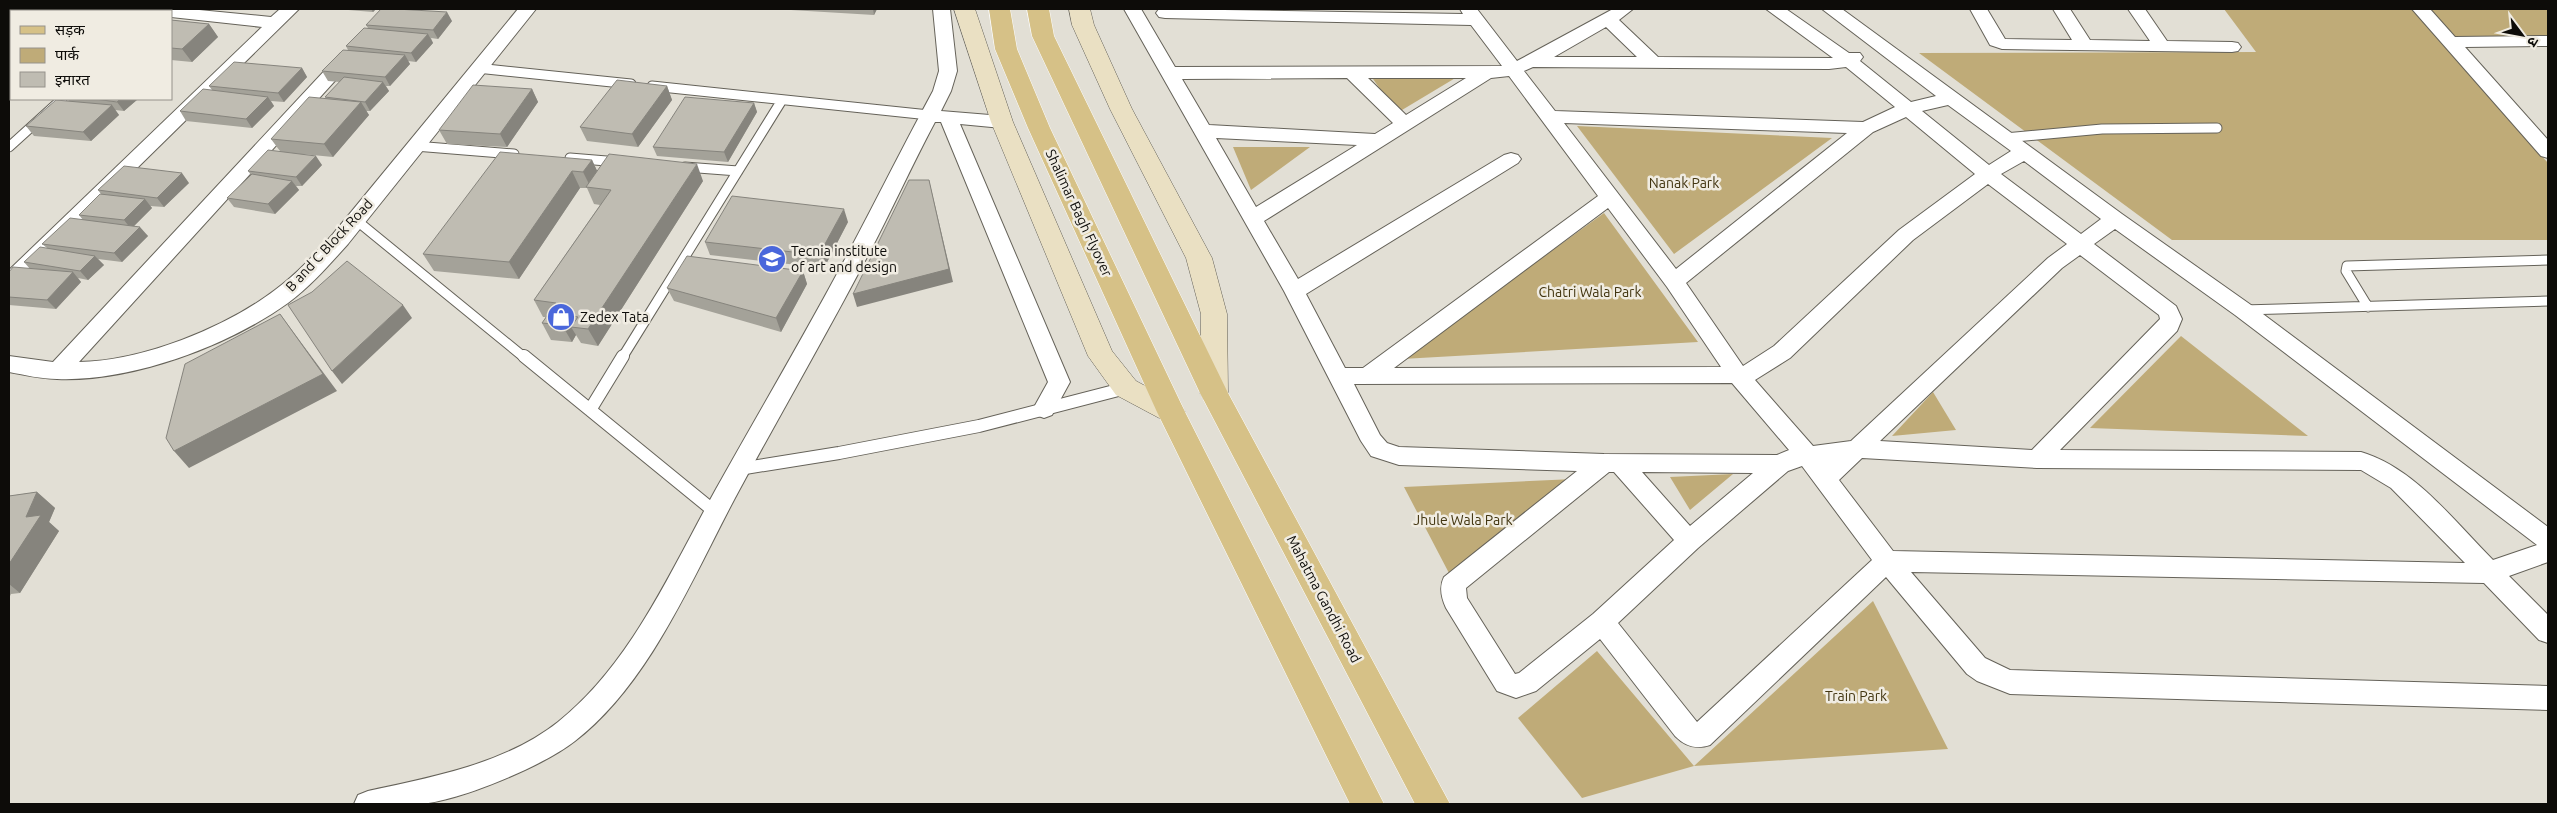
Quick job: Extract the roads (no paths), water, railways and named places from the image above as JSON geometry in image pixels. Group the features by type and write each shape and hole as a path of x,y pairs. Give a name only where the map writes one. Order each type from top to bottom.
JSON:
{"main road":[{"name":"Shalimar Bagh Flyover","path":"1000,9 1010,58 1039,128 1171,412"},
{"path":"1038,9 1043,36 1214,394"},
{"name":"Mahatma Gandhi Road","path":"1214,394 1433,804"},
{"path":"1171,412 1367,804"}],"street":[{"path":"133,9 160,10"},
{"path":"9,282 290,9"},
{"name":"B and C Block Road","path":"9,364 58,371 120,365 164,353 246,318 282,296 310,270 356,220 477,68 527,9"},
{"path":"368,804 424,792 503,766 565,733 591,710 615,682 667,600 856,258 939,116 942,91 948,71 941,9"},
{"path":"964,9 1002,122 1101,356 1121,382 1171,412"},
{"path":"1079,9 1083,25 1121,109 1199,258 1208,285 1214,314 1214,394"},
{"path":"1523,65 1625,9"},
{"path":"1775,9 1848,60 1988,174 2159,302 2168,311 2171,319 2169,325 2037,459"},
{"path":"1830,9 2114,219 2243,310 2548,540"},
{"path":"1978,9 1996,41 2002,44 2232,47"},
{"path":"2062,9 2084,44"},
{"path":"2137,9 2162,46"},
{"path":"2421,9 2548,152"},
{"path":"2548,632 2398,481 2374,465 2361,461 2037,459 1856,448 1807,455 1780,464 1612,463 1388,454 1379,450 1372,441 1340,376 1254,218 1202,131 1138,17 1169,11 1472,12 1523,65 1550,117 1674,282 1738,375 1807,455 1887,561 1976,666 1986,673 2010,682 2548,698"},
{"path":"172,12 275,23"},
{"path":"1607,18 1653,62"},
{"path":"2451,42 2548,41"},
{"path":"58,371 359,45"},
{"path":"1170,74 1487,73 1523,65 1653,62 1830,64 1848,60 1880,45"},
{"path":"1352,72 1405,124"},
{"path":"1254,218 1487,73"},
{"path":"1674,282 1866,128 1907,109 1951,98"},
{"path":"939,116 1002,122"},
{"path":"939,116 1059,382 1044,410"},
{"path":"1550,117 1866,128"},
{"path":"2528,128 2548,128"},
{"path":"1202,131 1380,140"},
{"path":"1340,376 1738,375 1750,373 1782,352 1906,235 1988,174 2024,152"},
{"path":"1294,291 1512,159"},
{"path":"1366,376 1610,197"},
{"path":"1824,480 2054,263 2114,219"},
{"path":"1612,463 1689,540"},
{"path":"1612,463 1453,584 1452,591 1455,600 1506,683 1516,686 1526,684 1602,622 1689,540 1780,464"},
{"path":"1602,622 1684,727 1691,734 1700,736 1887,561 2456,574 2490,572 2548,552"}],"lane":[{"path":"477,68 939,116"},
{"path":"9,147 61,100"},
{"path":"590,410 782,100"},
{"path":"2005,138 2020,135 2102,129 2217,128"},
{"path":"415,146 523,154"},
{"path":"562,157 630,162"},
{"path":"679,166 738,171"},
{"path":"356,220 715,512"},
{"path":"2368,307 2348,277 2346,271 2348,266 2548,260"},
{"path":"2243,310 2548,301"},
{"path":"740,469 907,441 1044,410 1121,382"}],"place":[{"name":"Tecnia institute of art and design","path":"772,259"},
{"name":"Zedex Tata","path":"561,317"}],"park label":[{"name":"Nanak Park","path":"1684,183"},
{"name":"Chatri Wala Park","path":"1590,292"},
{"name":"Jhule Wala Park","path":"1463,520"},
{"name":"Train Park","path":"1856,696"}]}
